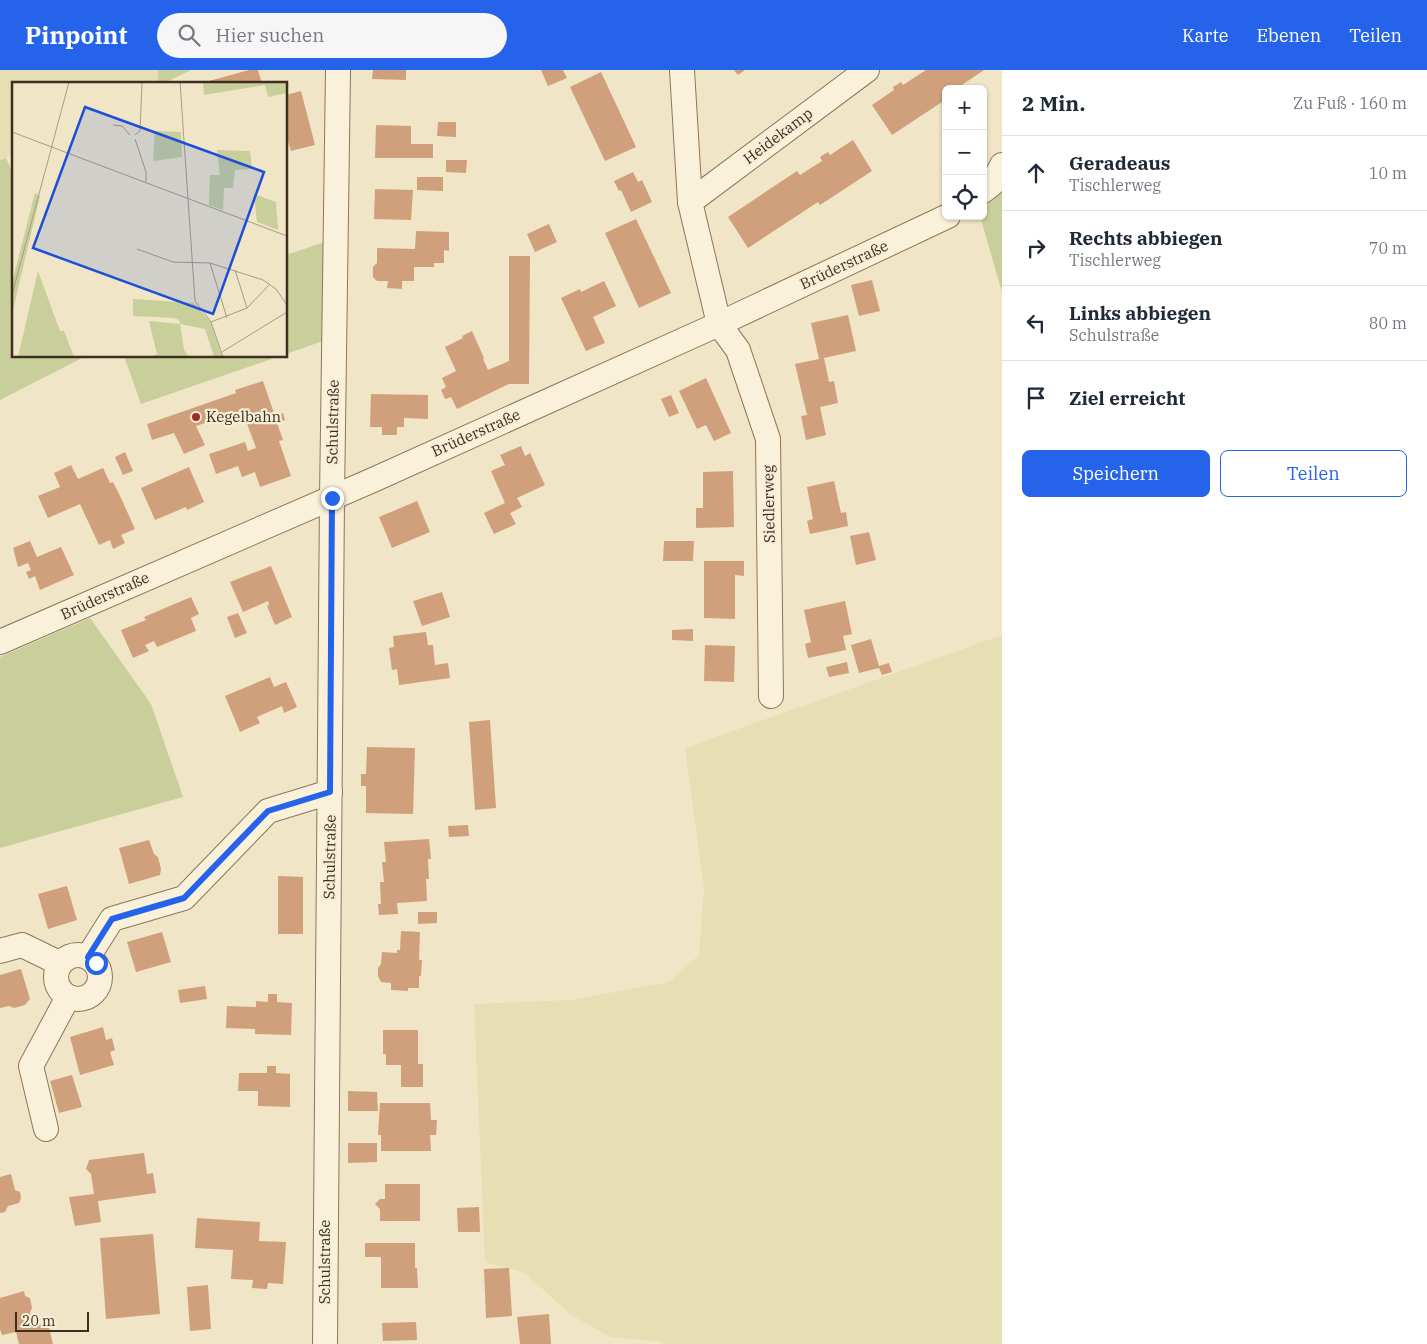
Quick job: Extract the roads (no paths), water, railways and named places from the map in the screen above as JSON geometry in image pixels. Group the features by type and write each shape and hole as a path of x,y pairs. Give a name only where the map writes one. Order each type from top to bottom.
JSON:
{"street":[{"name":"Schulstraße","path":"325,1344 332,498 338,70"},
{"path":"682,70 690,202 719,324"},
{"name":"Heidekamp","path":"690,202 867,70"},
{"path":"987,188 992,184 1002,165"},
{"name":"Brüderstraße","path":"0,642 332,498 719,324 942,219"},
{"name":"Siedlerweg","path":"719,324 738,350 768,438 771,696"},
{"path":"88,957 112,919 184,898 268,811 330,792"},
{"path":"0,951 22,945 59,964"},
{"path":"80,954 88,957 96,963 100,972 100,982 96,991 88,997 78,999 68,997 60,991 56,982 55,973 59,964 65,958 72,955 80,954"},
{"path":"46,1129 31,1066 68,997"}],"place":[{"name":"Kegelbahn","path":"196,417"}]}
